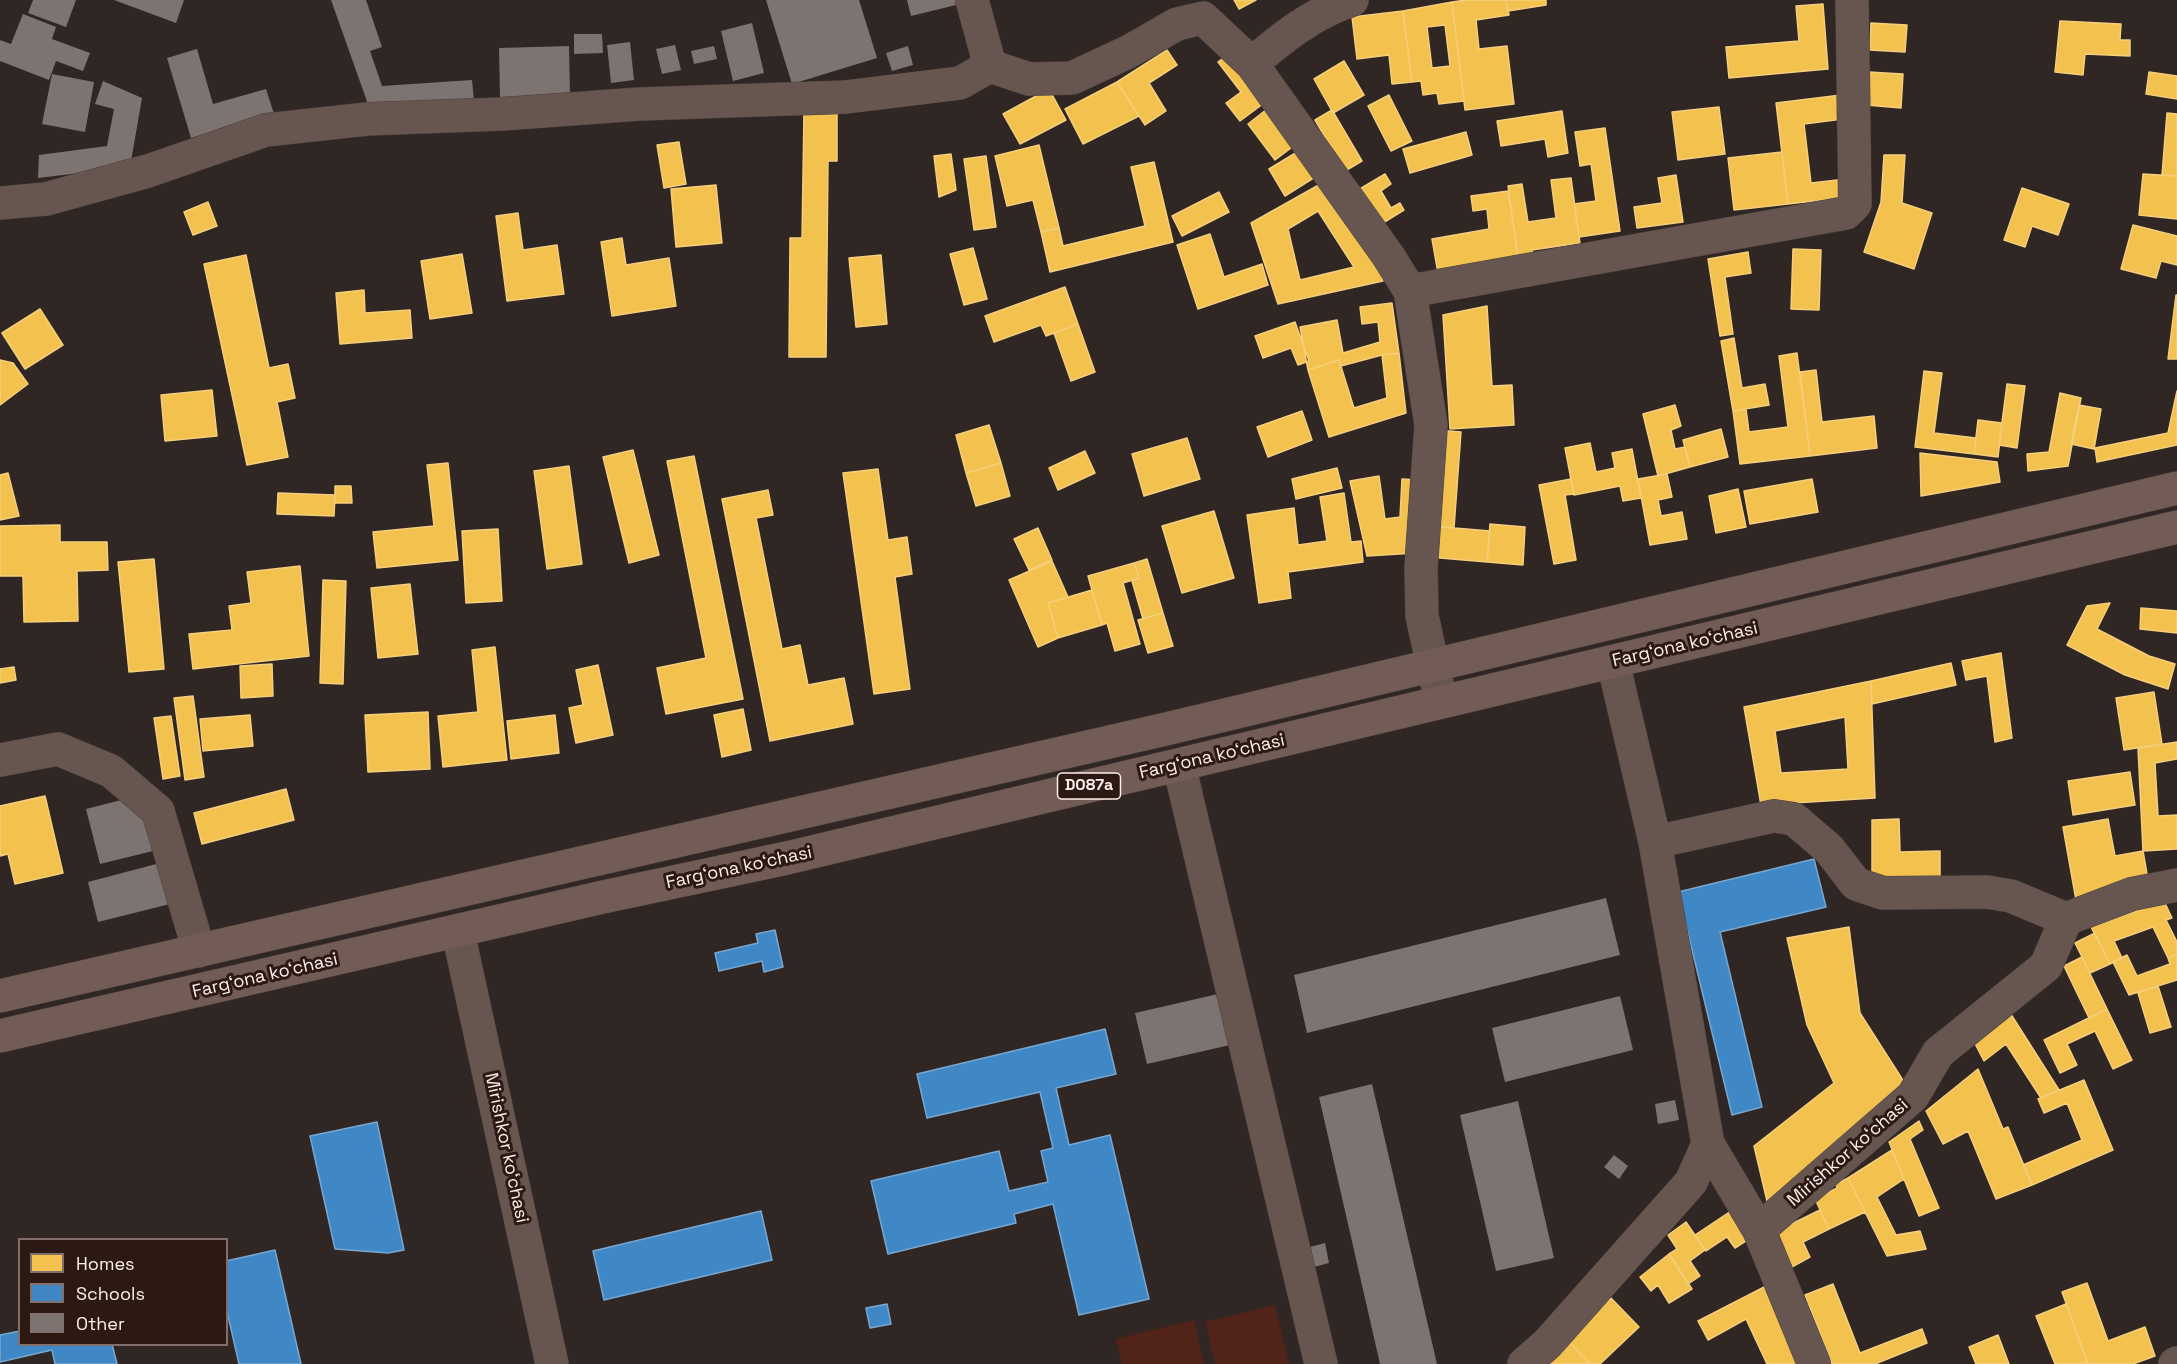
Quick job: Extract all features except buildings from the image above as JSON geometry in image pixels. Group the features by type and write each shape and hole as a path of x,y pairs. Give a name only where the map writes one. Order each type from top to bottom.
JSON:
{"main road":[{"name":"D087a","path":"0,996 1434,666 2177,488"},
{"name":"Fargʻona koʻchasi","path":"0,1036 603,897 788,858 2177,527"},
{"path":"594,860 603,897"}],"street":[{"path":"972,0 990,66"},
{"path":"1252,63 1278,40 1332,7 1352,0"},
{"path":"1410,291 1846,213 1855,204 1852,0"},
{"path":"0,203 46,199 137,174 266,130 367,119 502,114 640,104 846,97 960,83 990,66 1029,79 1072,78 1128,52 1177,24 1203,18 1252,63 1389,257 1410,291 1431,424 1421,568 1422,616 1441,702"},
{"path":"1613,662 1655,842 1708,1144 1759,1230 1814,1364"},
{"path":"0,760 57,749 111,771 158,811 199,951"},
{"path":"1179,765 1321,1364"},
{"path":"1655,842 1774,816 1794,819 1829,849 1856,884 1883,892 1987,892 2011,896 2066,919 2132,894 2177,885"},
{"name":"Mirishkor koʻchasi","path":"1759,1230 1913,1096 1938,1053 2046,966 2066,919"},
{"name":"Mirishkor koʻchasi","path":"458,932 552,1364"},
{"path":"1524,1364 1547,1344 1690,1182 1708,1144"}],"shaded area":[{"path":"1275,1305 1289,1364 1215,1364 1205,1322"},
{"path":"1194,1320 1204,1364 1122,1364 1116,1339"}]}
